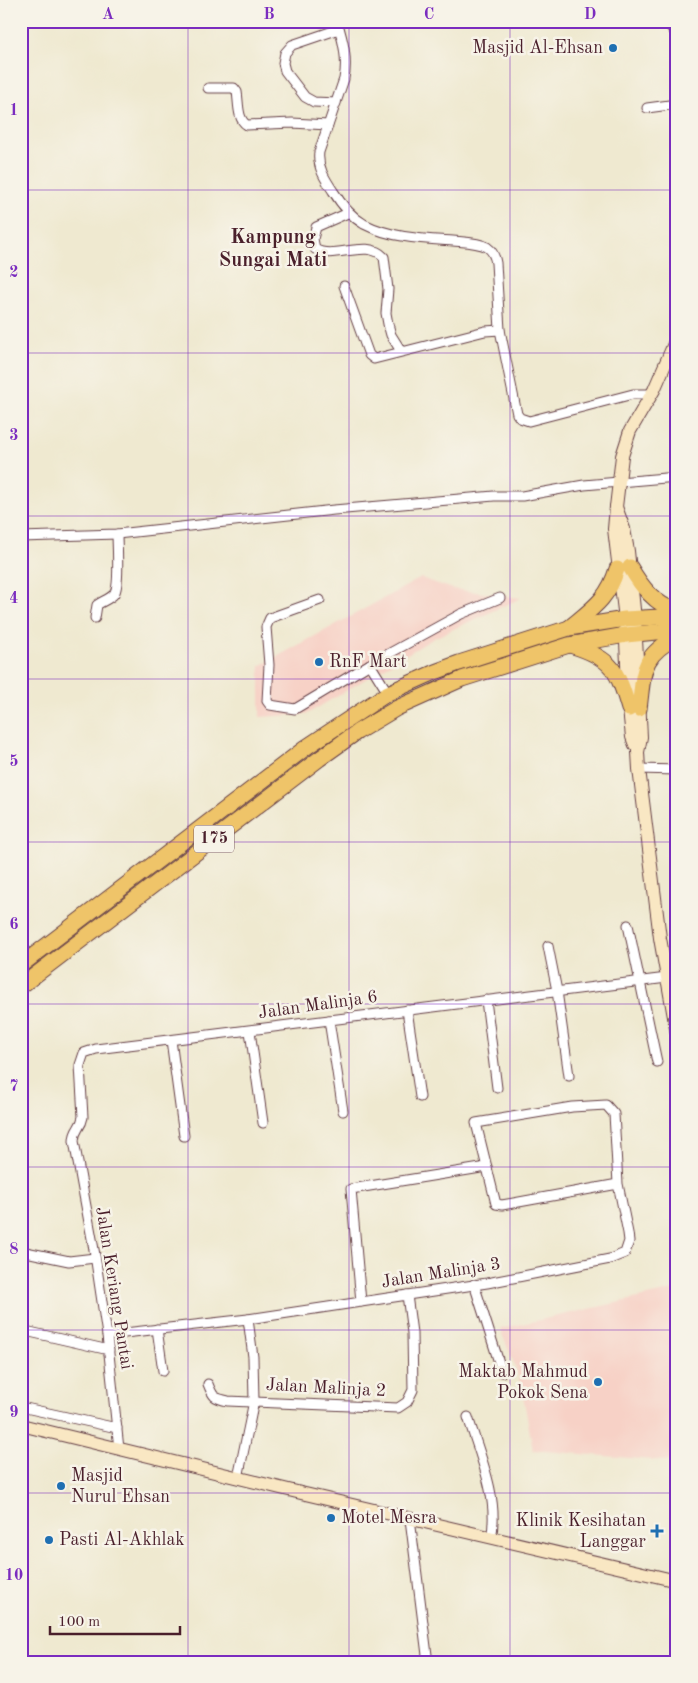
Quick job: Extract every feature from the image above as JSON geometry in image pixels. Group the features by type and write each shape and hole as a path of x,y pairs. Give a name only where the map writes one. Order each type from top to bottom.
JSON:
{"highway":[{"path":"569,628 600,602 624,568 652,596 668,609 677,612"},
{"name":"175","path":"21,986 312,764 357,732 397,708 440,688 515,661 630,627 677,616"},
{"name":"175","path":"21,965 308,746 388,694 459,663 569,628 630,627 677,630"},
{"path":"634,709 646,662 655,651 677,637"},
{"path":"569,645 591,651 612,667 634,709"}],"main road":[{"path":"677,337 652,394 630,431 622,456 614,529 624,568 630,627 634,709 632,738 638,752 649,854 677,1034"},
{"path":"25,1425 238,1478 677,1581"}],"street":[{"path":"336,103 314,102 305,96 285,71 283,63 285,53 292,46 338,25 345,54 346,70 336,103 319,152 319,165 324,178 348,213 364,224 400,235 470,243 488,247 496,263 500,330 517,414 524,420 536,420 633,394 652,394"},
{"path":"208,88 234,88 237,92 240,117 247,125 292,122 328,125"},
{"path":"647,108 677,104"},
{"path":"348,213 316,228 313,239 315,249 322,253 360,250 375,251 384,257 388,289 386,312 388,324 391,335 401,351"},
{"path":"344,286 371,358 378,359 401,351 485,330 500,330"},
{"path":"21,537 117,534 334,510 494,496 522,496 584,485 677,477"},
{"path":"95,618 97,605 113,596 116,592 117,534"},
{"path":"320,600 270,618 266,627 269,665 267,701 270,705 295,708 461,614 500,598"},
{"path":"370,664 388,694"},
{"path":"639,769 677,770"},
{"path":"628,925 657,1062"},
{"path":"548,946 557,991 569,1076"},
{"name":"Jalan Malinja 6","path":"74,1132 82,1123 83,1117 80,1065 84,1053 96,1049 667,978"},
{"path":"486,1000 497,1088"},
{"path":"408,1010 420,1097"},
{"path":"330,1020 343,1111"},
{"path":"250,1031 263,1123"},
{"path":"171,1040 184,1136"},
{"name":"Jalan Malinja 3","path":"107,1335 248,1319 407,1295 610,1259 625,1253 629,1241 618,1184 614,1114 606,1105 572,1107 476,1123 487,1167"},
{"name":"Jalan Keriang Pantai","path":"74,1132 74,1150 95,1258 107,1335 119,1449"},
{"path":"361,1302 351,1189 487,1167 496,1204 502,1205 618,1184"},
{"path":"21,1251 68,1261 95,1258"},
{"path":"474,1284 502,1372"},
{"name":"Jalan Malinja 2","path":"208,1384 216,1399 228,1401 398,1408 407,1402 413,1390 414,1380 412,1333 407,1295"},
{"path":"238,1478 254,1401 253,1357 248,1319"},
{"path":"157,1329 164,1371"},
{"path":"21,1330 109,1350"},
{"path":"21,1407 117,1428"},
{"path":"25,1425 32,1409"},
{"path":"468,1417 489,1484 494,1525 491,1538"},
{"path":"410,1519 427,1655 425,1662"}],"shaded area":[{"path":"421,578 453,589 521,598 434,638 307,714 260,717 260,666"},
{"name":"Maktab Mahmud Pokok Sena","path":"674,1290 677,1312 677,1462 533,1450 516,1368 500,1329"}],"place":[{"name":"Masjid Al-Ehsan","path":"613,48"},
{"name":"RnF Mart","path":"319,662"},
{"name":"Maktab Mahmud Pokok Sena","path":"598,1382"},
{"name":"Masjid Nurul Ehsan","path":"61,1486"},
{"name":"Motel Mesra","path":"331,1518"},
{"name":"Klinik Kesihatan Langgar","path":"657,1531"},
{"name":"Pasti Al-Akhlak","path":"49,1540"}],"district":[{"name":"Kampung Sungai Mati","path":"273,250"}]}
